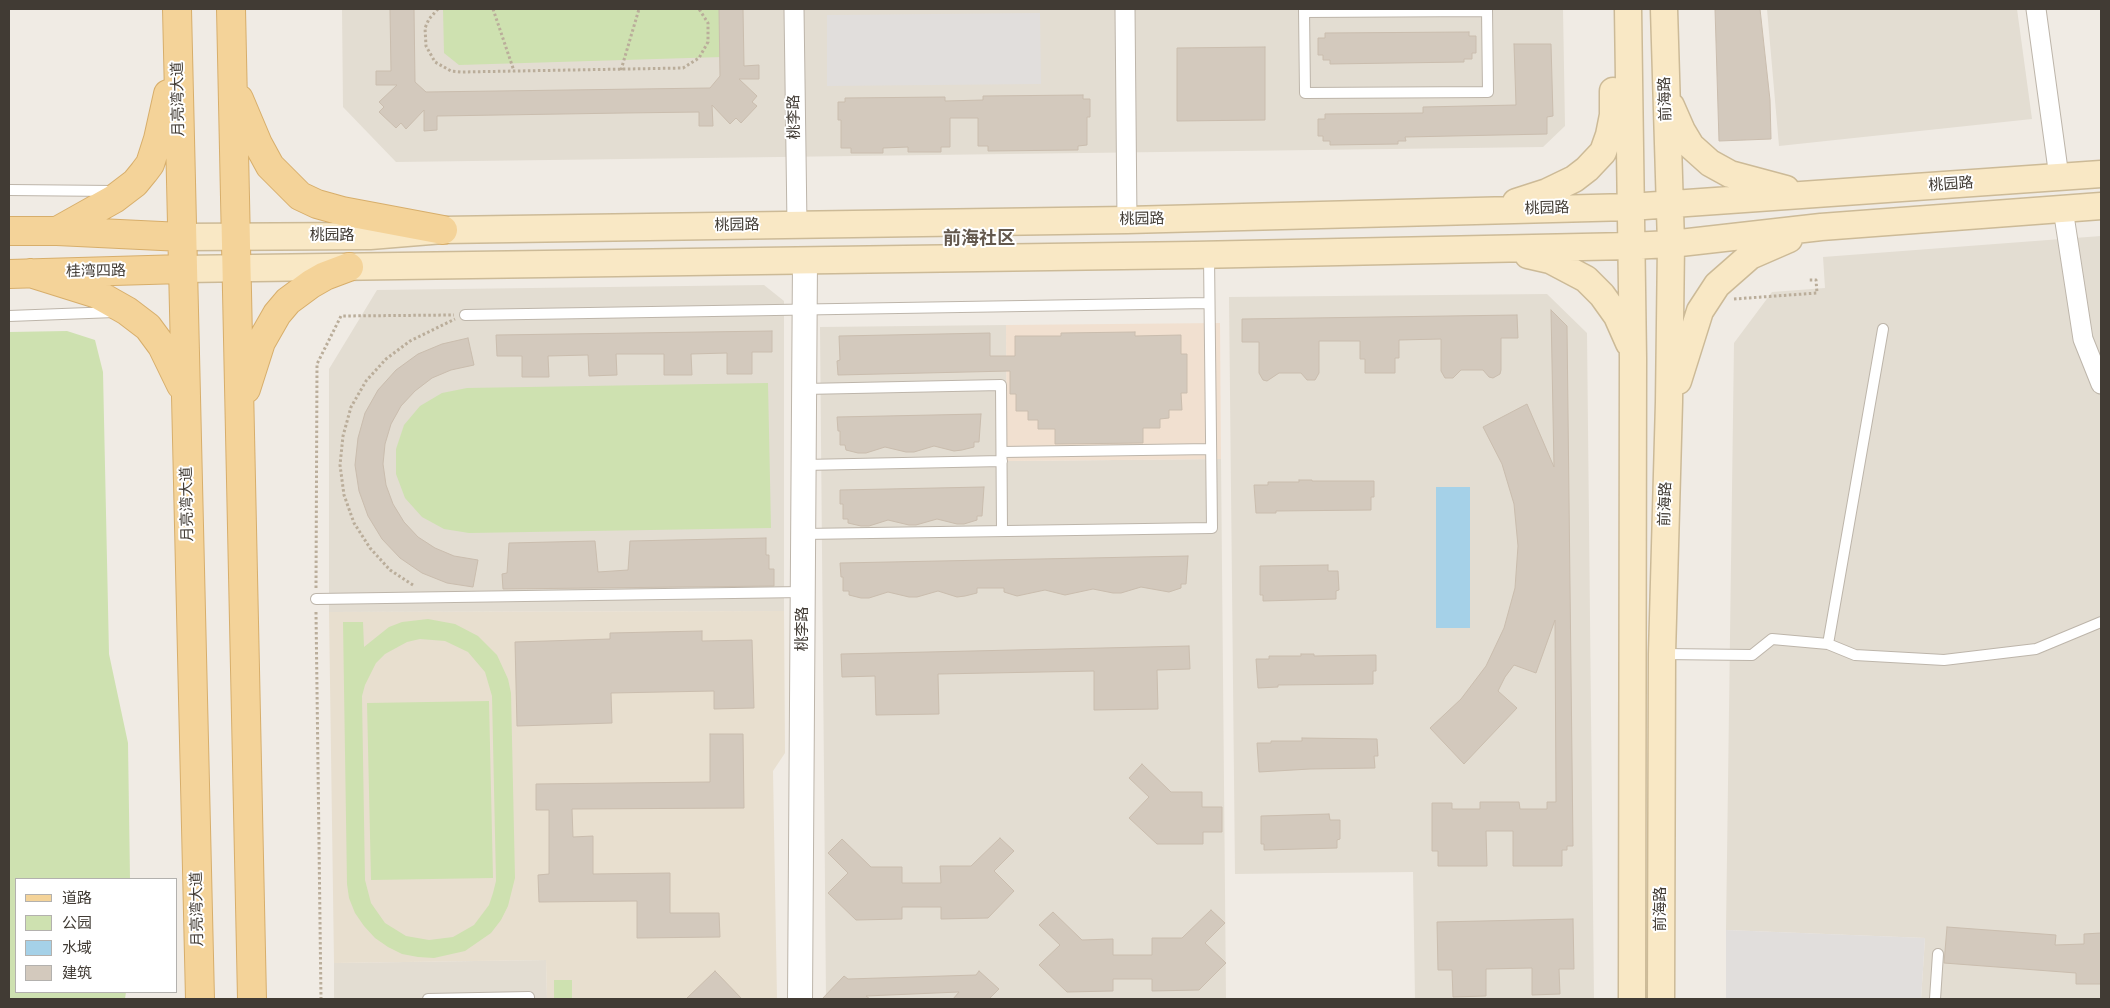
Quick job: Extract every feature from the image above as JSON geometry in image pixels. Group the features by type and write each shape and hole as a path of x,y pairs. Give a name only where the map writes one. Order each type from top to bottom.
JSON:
{"main road":[{"name":"月亮湾大道","path":"177,9 200,999"},
{"path":"231,9 252,999"},
{"path":"1476,211 1515,202 1574,179 1587,169 1603,152 1609,136 1613,115 1614,61 1622,9"},
{"name":"前海路","path":"1628,9 1633,358 1632,999"},
{"name":"前海路","path":"1661,999 1662,654 1671,244 1664,9"},
{"path":"57,231 98,209 125,191 144,172 154,153 178,48"},
{"path":"232,85 258,144 270,166 300,196 317,204 342,211 442,230"},
{"path":"1666,94 1682,131 1691,146 1710,163 1730,174 1810,194"},
{"name":"桃园路","path":"182,237 370,236 442,230 1127,220 1630,207 2101,174"},
{"name":"桃园路","path":"183,269 1209,255 1630,246 1671,244 1820,227 2101,206"},
{"path":"1669,402 1680,375 1686,349 1700,311 1717,285 1750,256 1820,227"},
{"path":"9,231 57,231 182,237"},
{"path":"1480,249 1550,260 1586,279 1602,295 1617,316 1626,335 1633,358"},
{"path":"239,410 261,342 277,314 288,301 311,284 325,276 349,267"},
{"name":"桂湾四路","path":"19,273 183,269"},
{"path":"19,273 98,294 128,311 148,327 162,346 175,370 185,396"}],"street":[{"name":"桃李路","path":"794,9 797,225"},
{"path":"1125,9 1127,220"},
{"path":"2036,9 2059,178"},
{"path":"2063,209 2083,339 2101,384"},
{"name":"桃李路","path":"800,999 805,260"}],"lane":[{"path":"1487,10 1488,92 1305,94 1304,11 1487,10"},
{"path":"9,190 125,191"},
{"path":"803,534 1212,528 1209,255"},
{"path":"465,315 1210,303"},
{"path":"9,316 98,314 128,311"},
{"path":"1828,644 1883,329"},
{"path":"804,389 1001,385 1002,531"},
{"path":"804,465 1211,449"},
{"path":"316,599 803,592"},
{"path":"1662,654 1752,655 1772,639 1828,644 1855,655 1944,660 2036,649 2101,622"},
{"path":"1935,999 1938,954"},
{"path":"428,999 530,999"}],"path":[{"path":"438,9 429,19 424,37 426,46 435,62 451,71 461,72 674,69 692,64 705,51 708,42 708,23 700,9"},
{"path":"493,9 514,72"},
{"path":"621,70 639,9"},
{"path":"1729,299 1817,293 1816,280 1809,280"},
{"path":"415,586 390,570 370,548 354,523 344,495 340,465 342,436 351,407 366,382 386,359 410,341 465,315"}],"shaded area":[{"path":"342,9 1563,9 1565,126 1543,147 396,162 343,107"},
{"path":"1767,9 2017,9 2032,119 1779,146"},
{"path":"1040,13 1041,84 827,86 827,15"},
{"path":"2101,236 2101,999 1921,999 1925,938 1726,930 1734,343 1772,292 1825,288 1823,257"},
{"path":"764,285 784,301 784,611 329,612 329,369 377,290"},
{"path":"1547,294 1587,333 1594,999 1415,999 1413,872 1235,874 1229,297"},
{"path":"1220,323 1221,459 1007,461 1006,325"},
{"path":"1006,325 1007,461 1221,459 1226,999 826,999 820,327"},
{"path":"784,611 785,753 773,771 777,999 547,999 546,960 334,963 329,612"},
{"path":"1726,930 1925,938 1921,999 1726,999"},
{"path":"546,960 547,999 334,999 334,963"}],"green space":[{"path":"443,9 731,9 732,17 722,57 459,65 444,53"},
{"path":"67,331 95,340 103,372 109,654 128,743 130,878 15,878 15,993 126,993 125,999 9,999 9,332"},
{"path":"768,383 771,528 469,533 444,529 422,517 405,498 396,474 396,449 404,425 420,406 442,393 467,388"},
{"path":"428,619 455,624 478,636 497,655 508,679 511,693 515,878 508,906 501,920 491,933 465,951 434,958 402,954 375,938 355,913 349,898 347,884 343,622 363,622 364,647 389,627 402,622","holes":["420,639 445,641 468,652 485,672 492,696 496,881 489,905 474,925 453,937 429,940 406,936 385,923 371,903 365,880 362,696 365,685 376,663 385,654 407,642"]},
{"path":"489,701 493,878 371,880 367,703"},
{"path":"554,980 572,980 572,999 554,999"}],"water":[{"path":"1436,487 1470,487 1470,628 1436,628"}],"building":[{"path":"390,9 414,9 415,82 426,92 710,88 720,76 719,9 743,9 744,66 759,65 759,79 739,79 757,96 752,102 757,106 741,123 736,118 730,124 712,105 713,126 699,126 699,112 437,116 437,130 424,131 424,110 406,129 401,123 396,128 379,112 384,107 379,102 397,85 376,85 376,71 391,71"},
{"path":"1715,9 1760,9 1770,100 1771,139 1719,141"},
{"path":"1469,32 1469,36 1476,36 1476,53 1472,53 1472,59 1464,59 1464,62 1330,64 1330,60 1323,60 1323,55 1318,55 1318,38 1325,38 1325,33"},
{"path":"1514,44 1551,44 1553,116 1547,117 1547,134 1405,137 1406,141 1398,141 1398,144 1330,145 1330,141 1323,141 1323,136 1318,136 1318,119 1325,119 1325,114 1423,113 1423,107 1516,105"},
{"path":"1265,47 1265,120 1177,121 1177,48"},
{"path":"1083,95 1083,99 1090,99 1090,117 1087,117 1087,145 1078,146 1078,150 988,151 988,146 978,146 978,118 950,118 950,147 941,147 941,152 908,152 908,147 883,148 883,153 851,153 851,148 841,148 841,120 838,120 838,102 845,102 845,98 945,97 945,101 983,100 983,96"},
{"path":"1551,310 1567,326 1573,846 1567,846 1567,850 1562,850 1562,866 1513,866 1513,831 1486,831 1487,866 1438,866 1438,851 1432,851 1432,803 1452,803 1452,809 1480,809 1480,802 1519,802 1520,809 1547,809 1547,802 1556,802 1555,620 1536,673 1514,665 1498,691 1517,708 1464,764 1430,728 1461,699 1486,666 1504,628 1515,588 1518,546 1514,504 1502,464 1483,427 1527,404 1554,467"},
{"path":"1517,315 1518,338 1501,338 1501,370 1500,374 1493,378 1489,377 1483,370 1461,370 1453,378 1445,378 1441,371 1441,339 1399,340 1399,358 1395,358 1395,373 1365,373 1365,359 1360,359 1360,341 1319,341 1319,373 1315,380 1307,380 1301,373 1279,373 1267,381 1263,380 1259,373 1259,342 1242,342 1242,319"},
{"path":"772,331 772,352 752,352 752,374 727,374 727,353 691,354 692,375 664,375 664,354 616,354 617,375 589,376 588,355 548,356 549,377 522,377 522,356 497,356 496,335"},
{"path":"1135,332 1135,336 1181,335 1181,354 1187,354 1187,393 1181,393 1182,410 1169,410 1169,418 1160,419 1160,428 1143,428 1143,443 1055,444 1055,429 1038,429 1038,420 1028,420 1028,411 1016,411 1016,394 1010,394 1010,371 838,375 837,361 840,360 839,336 990,333 990,356 1015,356 1015,336 1061,336 1061,333"},
{"path":"468,338 474,365 451,370 432,378 415,391 401,406 391,424 385,444 383,464 386,485 393,504 404,522 418,537 435,548 454,556 478,560 473,587 447,583 422,573 400,558 382,539 368,516 359,491 355,465 358,438 365,413 378,390 396,370 418,354 442,344"},
{"path":"981,414 979,442 974,442 974,447 962,450 954,451 934,446 914,452 906,452 885,447 866,453 858,453 846,450 845,445 840,445 837,417"},
{"path":"1299,480 1374,481 1374,497 1371,497 1371,510 1256,513 1254,485 1268,485 1268,482 1299,482"},
{"path":"984,487 982,516 977,516 977,520 964,524 937,519 916,525 888,520 869,526 861,526 848,523 848,519 843,519 843,504 840,504 840,490"},
{"path":"766,538 766,555 769,555 769,569 774,569 774,586 503,589 502,574 507,573 509,543 595,541 598,572 628,570 630,541"},
{"path":"1188,556 1186,584 1181,584 1181,588 1169,592 1141,587 1121,593 1093,589 1065,595 1045,590 1017,596 1004,592 1004,588 977,588 977,593 957,597 938,591 917,597 888,592 869,598 861,598 849,595 849,591 843,591 840,563"},
{"path":"1328,565 1328,571 1338,571 1339,590 1336,591 1336,599 1263,601 1263,595 1260,595 1260,566"},
{"path":"702,631 702,641 752,640 754,708 714,709 714,691 611,693 612,723 517,726 515,642 610,639 610,633"},
{"path":"1189,646 1190,669 1157,670 1158,709 1094,710 1094,671 938,674 939,714 876,715 875,676 842,677 841,654"},
{"path":"1301,654 1314,654 1314,656 1376,655 1376,671 1373,671 1373,684 1278,685 1278,687 1258,688 1256,659 1269,659 1269,656 1301,656"},
{"path":"710,734 743,734 744,808 572,809 573,837 593,836 593,874 670,873 670,913 719,913 720,937 637,938 637,901 539,902 538,875 549,874 549,810 536,810 536,784 710,782"},
{"path":"1302,738 1377,739 1378,756 1374,756 1375,768 1259,772 1257,743 1302,741"},
{"path":"1142,764 1171,792 1202,792 1202,807 1222,807 1222,832 1203,832 1203,844 1157,844 1129,818 1149,797 1129,778"},
{"path":"1329,814 1330,820 1340,820 1340,839 1337,840 1337,848 1264,850 1264,844 1261,844 1261,816"},
{"path":"1000,838 1014,851 994,871 1014,891 988,918 941,919 941,907 902,907 902,919 856,920 828,893 848,873 828,853 842,839 871,867 902,867 902,883 941,883 940,866 971,866"},
{"path":"1211,910 1225,923 1205,943 1226,963 1199,990 1152,991 1152,979 1113,979 1113,991 1067,992 1039,965 1060,945 1039,925 1053,912 1082,940 1113,939 1113,955 1152,955 1152,938 1182,938"},
{"path":"1573,919 1574,969 1559,969 1560,994 1532,995 1532,968 1486,969 1486,996 1453,997 1452,970 1438,970 1437,922"},
{"path":"1947,927 2056,935 2055,945 2084,944 2084,934 2101,933 2101,984 2076,984 2076,973 1944,963"},
{"path":"715,971 742,999 686,999"},
{"path":"979,971 999,989 989,999 953,999 959,992 866,996 870,999 822,999 844,976 848,979 976,975"}],"district":[{"name":"前海社区","path":"979,240"}]}
